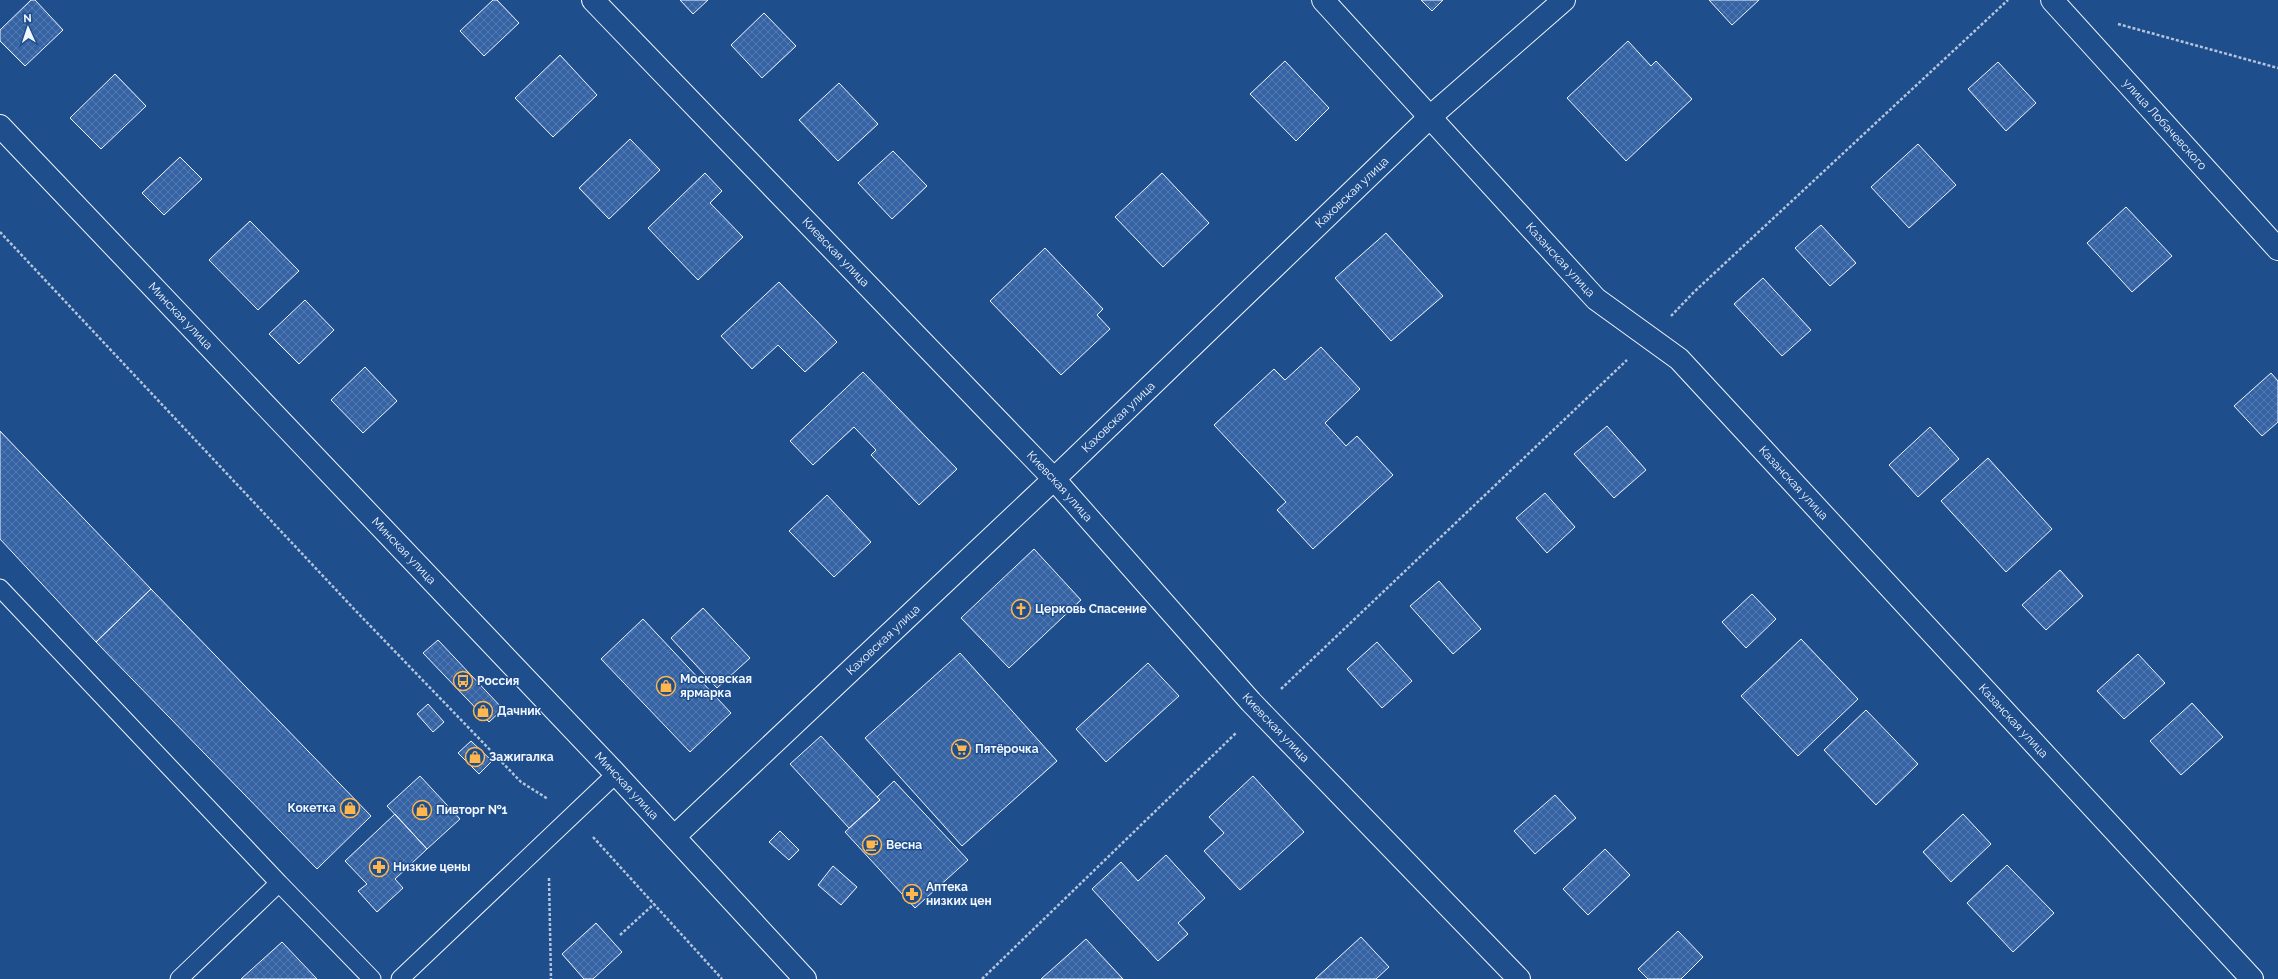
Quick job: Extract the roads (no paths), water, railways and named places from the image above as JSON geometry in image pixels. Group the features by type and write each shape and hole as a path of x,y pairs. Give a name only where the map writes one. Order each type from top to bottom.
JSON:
{"street":[{"name":"Киевская улица","path":"593,0 1054,479 1259,710 1519,979"},
{"name":"Казанская улица","path":"1323,0 1431,116 1596,299 1649,339 1679,359 2252,979"},
{"name":"Каховская улица","path":"675,836 1054,479 1431,116 1564,0"},
{"name":"улица Лобачевского","path":"2052,0 2278,249"},
{"name":"Минская улица","path":"0,126 675,836 805,979"}],"lane":[{"path":"0,588 279,883 372,979"},
{"path":"400,979 616,774"},
{"path":"179,979 279,883"}],"place":[{"name":"Церковь Спасение","path":"1021,609"},
{"name":"Россия","path":"463,681"},
{"name":"Московская ярмарка","path":"666,686"},
{"name":"Дачник","path":"483,711"},
{"name":"Пятёрочка","path":"961,749"},
{"name":"Зажигалка","path":"475,757"},
{"name":"Кокетка","path":"350,808"},
{"name":"Пивторг №1","path":"422,810"},
{"name":"Весна","path":"872,845"},
{"name":"Низкие цены","path":"379,867"},
{"name":"Аптека низких цен","path":"912,894"}]}
